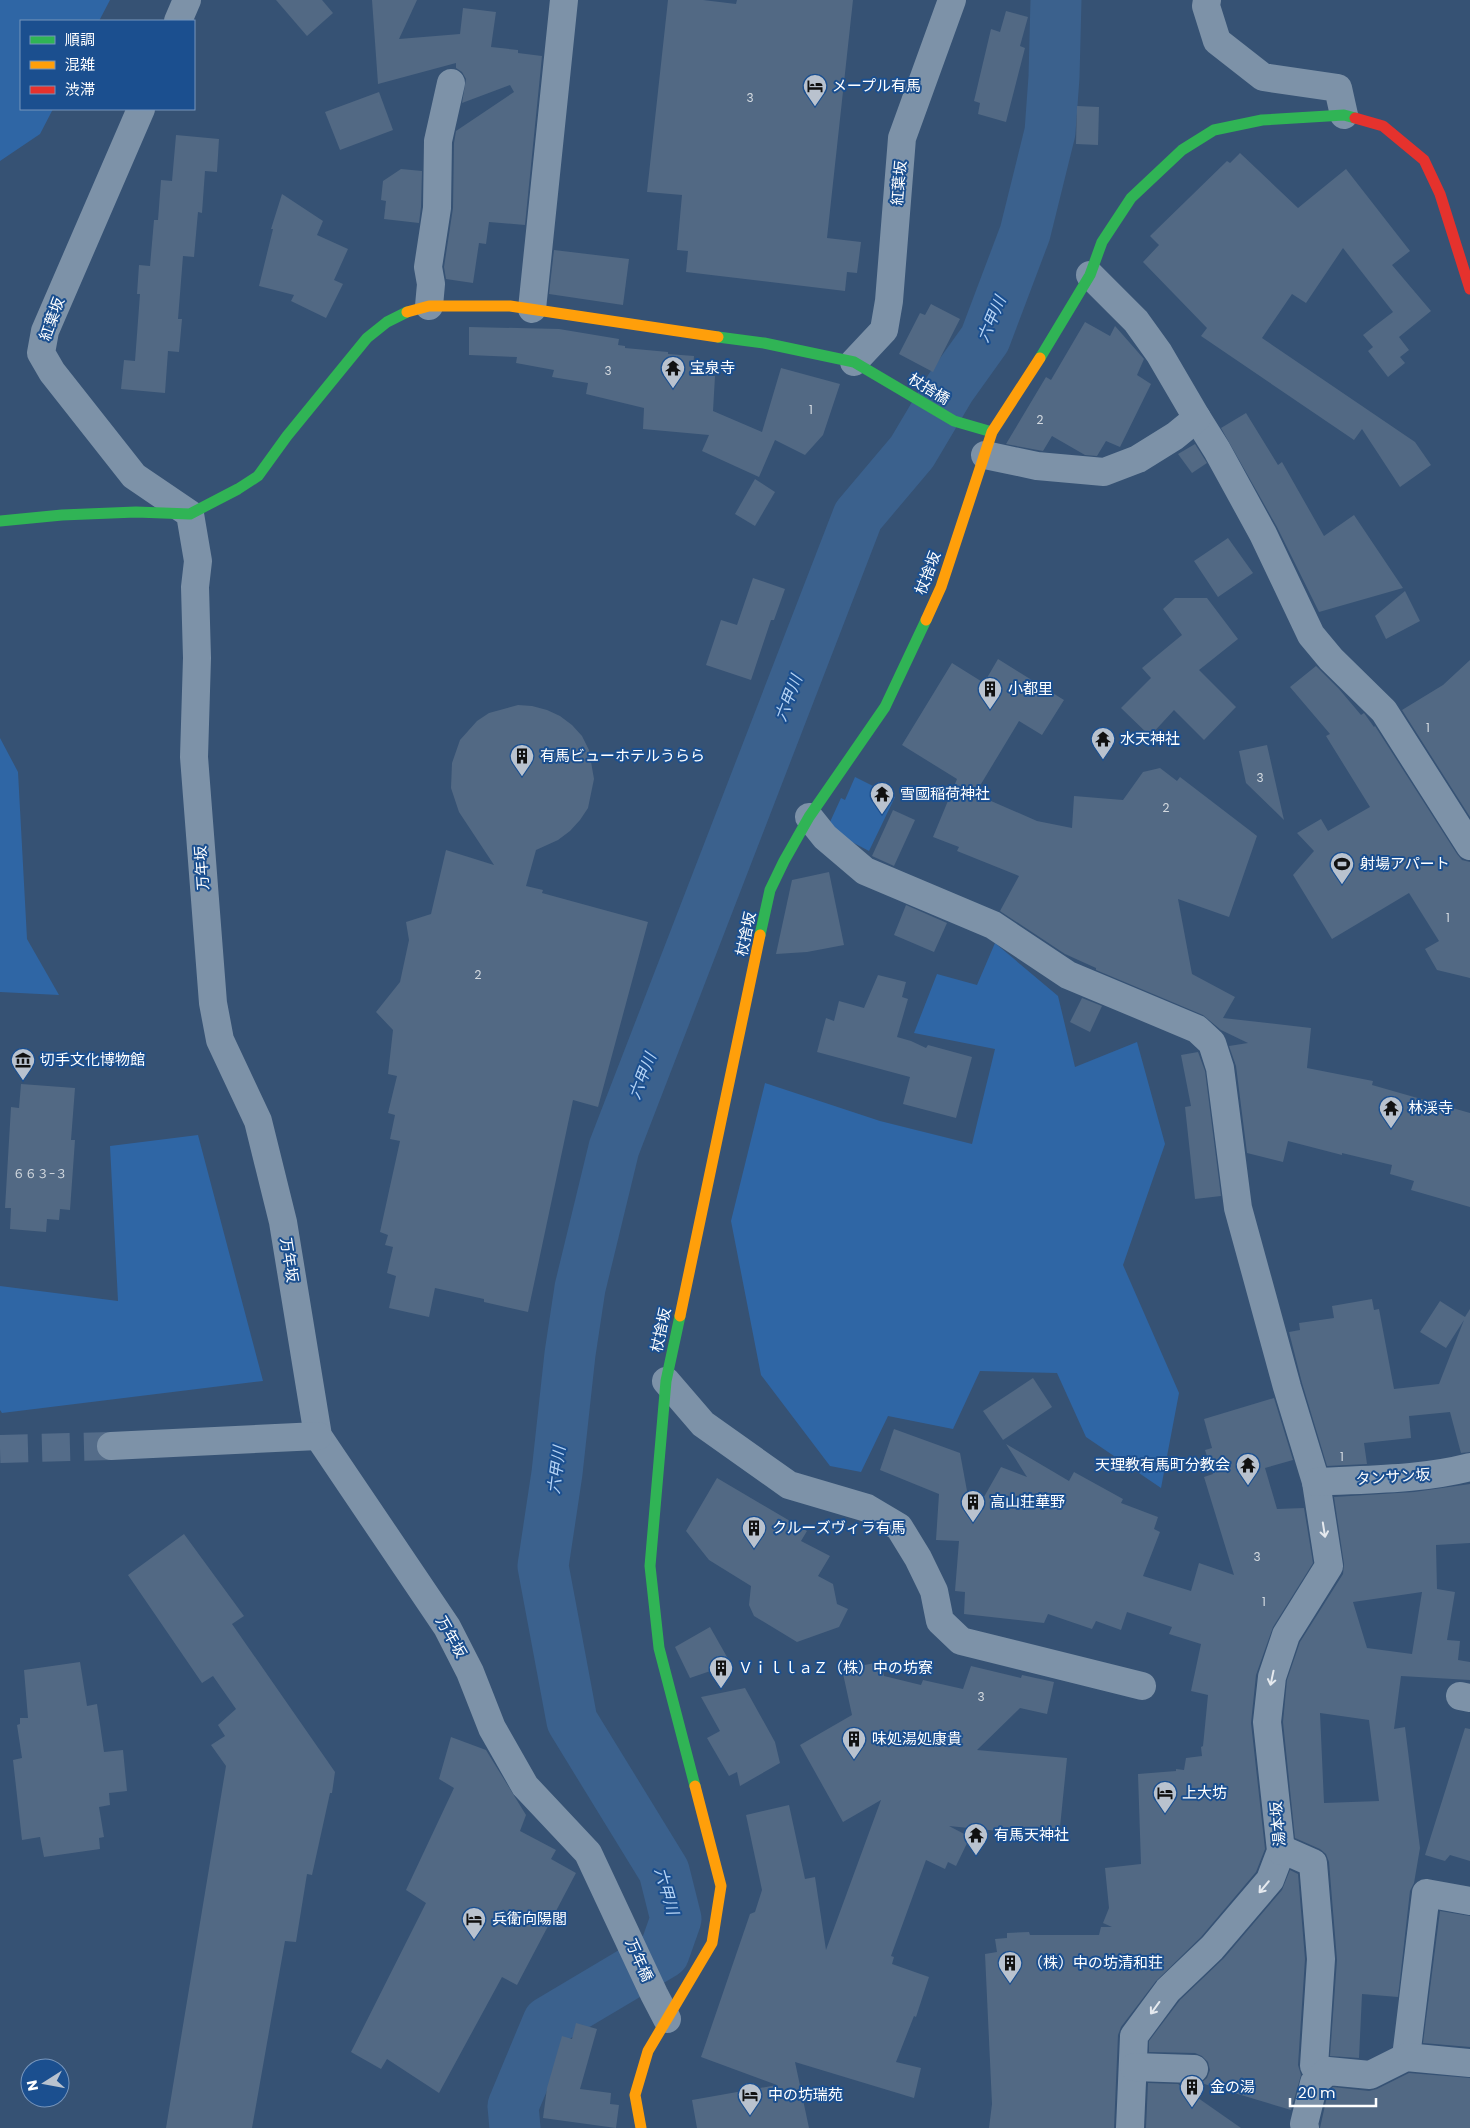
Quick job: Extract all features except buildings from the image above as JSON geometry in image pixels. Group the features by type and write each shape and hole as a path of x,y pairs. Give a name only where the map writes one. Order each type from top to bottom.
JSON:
{"street":[{"path":"178,20 187,0"},
{"path":"532,309 564,0"},
{"name":"紅葉坂","path":"854,362 884,330 889,301 902,138 952,0"},
{"path":"1207,0 1206,6 1217,41 1263,77 1338,88 1344,115"},
{"path":"429,306 431,284 428,267 437,208 438,141 451,83"},
{"name":"紅葉坂","path":"140,110 45,331 41,353 52,372 134,476 190,514"},
{"name":"杖捨坂","path":"641,2128 635,2095 648,2051 712,1943 721,1886 659,1648 650,1566 666,1381 770,890 809,817 885,707 941,587 988,444 1090,275 1102,242 1131,198 1182,150 1214,130 1262,120 1344,115 1383,126 1424,160 1440,194 1470,289"},
{"path":"1090,275 1136,321 1159,353 1217,450 1255,519 1311,634 1331,659 1384,711 1470,846"},
{"name":"杖捨橋","path":"190,514 238,489 258,476 287,436 367,338 387,322 407,312 429,306 510,306 764,343 854,362 954,421 988,444"},
{"path":"988,444 1037,466 1104,472 1138,460 1197,418"},
{"path":"0,521 62,514 136,512 190,514"},
{"name":"万年坂","path":"190,514 198,561 194,587 197,658 194,757 213,1003 220,1040 258,1121 283,1222 318,1436 448,1627 470,1672 492,1728 525,1786 588,1853 623,1926"},
{"name":"湯本坂","path":"809,817 825,836 865,871 992,925 1068,975 1197,1028 1212,1043 1220,1068 1238,1208 1287,1387 1316,1482 1329,1566 1286,1635 1272,1677 1267,1722 1281,1851 1270,1880 1212,1948 1168,1990 1134,2036 1130,2128"},
{"path":"666,1381 703,1424 789,1485 867,1508 898,1527 918,1558 934,1592 940,1621 961,1641 1142,1686"},
{"path":"111,1446 318,1436"},
{"name":"タンサン坂","path":"1316,1482 1424,1476 1470,1467"},
{"path":"1281,1851 1288,1852 1313,1863 1321,1959 1314,2066 1321,2076"},
{"path":"1406,2057 1426,1893 1470,1901"},
{"name":"万年橋","path":"623,1926 667,2019"},
{"path":"1305,2128 1304,2124 1314,2083 1328,2071 1370,2075 1406,2057 1470,2063"},
{"path":"1134,2067 1194,2069"}],"shaded area":[{"path":"0,0 110,0 100,20 20,20 20,110 52,110 40,134 0,161"},
{"path":"0,738 18,772 27,939 59,995 0,992"},
{"path":"855,777 895,797 869,851 833,832 830,822 841,798 845,800"},
{"path":"995,943 1058,996 1075,1067 1137,1042 1165,1144 1123,1265 1179,1393 1161,1488 1086,1437 1057,1373 980,1371 953,1429 888,1416 861,1472 830,1466 761,1375 731,1221 765,1083 880,1121 972,1144 995,1049 914,1033 937,974 977,985"},
{"path":"198,1135 263,1381 2,1413 0,1410 0,1286 118,1301 110,1146"}],"waterway":[{"name":"六甲川","path":"515,2128 513,2106 548,2022 664,1953 676,1919 664,1871 572,1721 543,1566 557,1473 570,1354 580,1288 614,1148 858,516 912,452 950,388 985,339 1025,233 1050,132 1056,0"}],"tunnel":[{"path":"0,1449 111,1446"}],"traffic: fast":[{"path":"1040,358 1090,275 1102,242 1131,198 1182,150 1214,130 1262,120 1344,115 1355,118"},
{"path":"0,521 62,515 136,512 190,514 238,489 258,476 287,436 367,338 387,322 407,312"},
{"path":"718,337 764,343 854,362 954,421 992,432"},
{"path":"760,935 770,890 784,861 809,817 885,707 926,620"},
{"path":"680,1316 666,1381 650,1566 659,1648 695,1786"}],"traffic: slow":[{"path":"407,312 429,306 510,306 718,337"},
{"path":"926,620 941,587 992,432 1040,358"},
{"path":"680,1316 760,935"},
{"path":"641,2128 635,2095 648,2051 712,1943 721,1886 695,1786"}],"traffic: jam":[{"path":"1355,118 1383,126 1424,160 1440,194 1470,289"}],"place":[{"name":"メープル有馬","path":"815,107"},
{"name":"宝泉寺","path":"673,389"},
{"name":"小都里","path":"990,710"},
{"name":"水天神社","path":"1103,760"},
{"name":"有馬ビューホテルうらら","path":"522,777"},
{"name":"雪國稲荷神社","path":"882,815"},
{"name":"射場アパート","path":"1342,885"},
{"name":"切手文化博物館","path":"23,1081"},
{"name":"林渓寺","path":"1391,1129"},
{"name":"天理教有馬町分教会","path":"1248,1486"},
{"name":"高山荘華野","path":"973,1523"},
{"name":"クルーズヴィラ有馬","path":"754,1549"},
{"name":"ＶｉｌｌａＺ（株）中の坊寮","path":"721,1689"},
{"name":"味処湯処康貴","path":"854,1760"},
{"name":"上大坊","path":"1165,1814"},
{"name":"有馬天神社","path":"976,1856"},
{"name":"兵衛向陽閣","path":"474,1940"},
{"name":"（株）中の坊清和荘","path":"1010,1984"},
{"name":"金の湯","path":"1192,2108"},
{"name":"中の坊瑞苑","path":"750,2116"}]}
